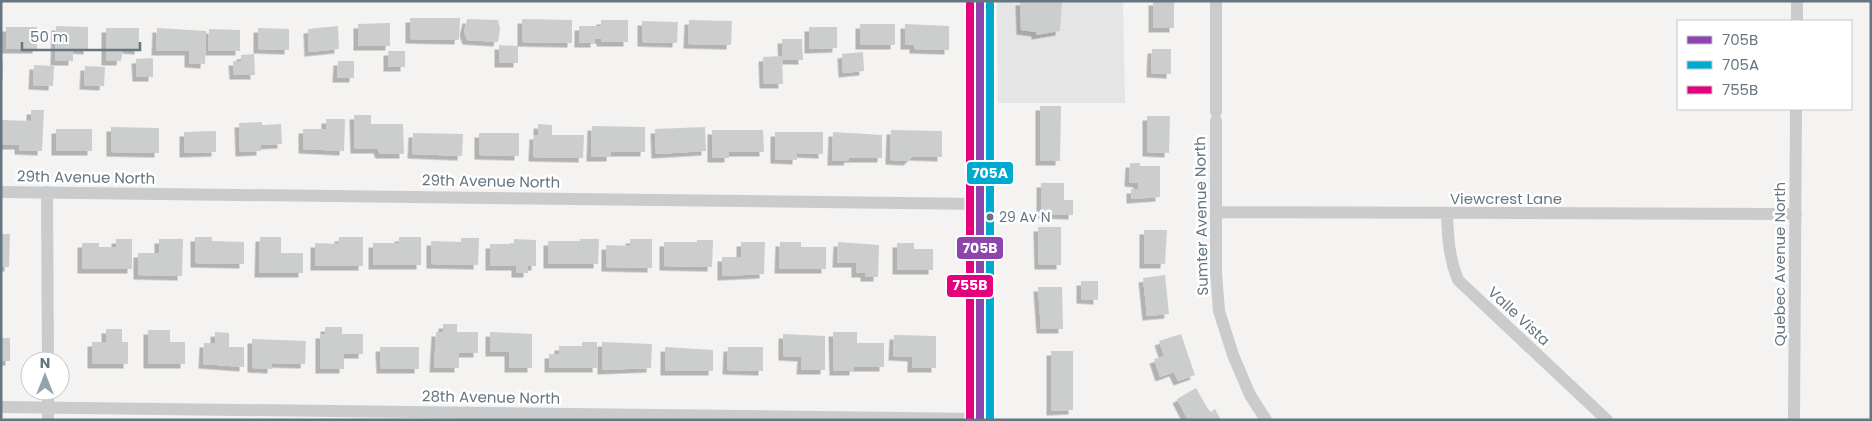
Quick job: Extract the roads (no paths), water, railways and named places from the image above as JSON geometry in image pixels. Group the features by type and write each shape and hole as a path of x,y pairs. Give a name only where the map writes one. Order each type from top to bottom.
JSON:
{"main road":[{"path":"980,1 980,419"}],"street":[{"name":"Sumter Avenue North","path":"1216,1 1216,273 1219,311 1233,355 1250,395 1266,420"},
{"path":"1797,1 1797,20"},
{"name":"Quebec Avenue North","path":"1794,420 1796,110"},
{"name":"29th Avenue North","path":"1,192 980,204"},
{"path":"47,192 48,351"},
{"name":"Viewcrest Lane","path":"1216,212 1447,215 1796,214"},
{"name":"Valle Vista","path":"1447,215 1451,263 1458,280 1608,420"},
{"path":"48,401 48,414"},
{"name":"28th Avenue North","path":"1,407 48,414 980,419"}],"place":[{"name":"29 Av N","path":"990,217"}]}
